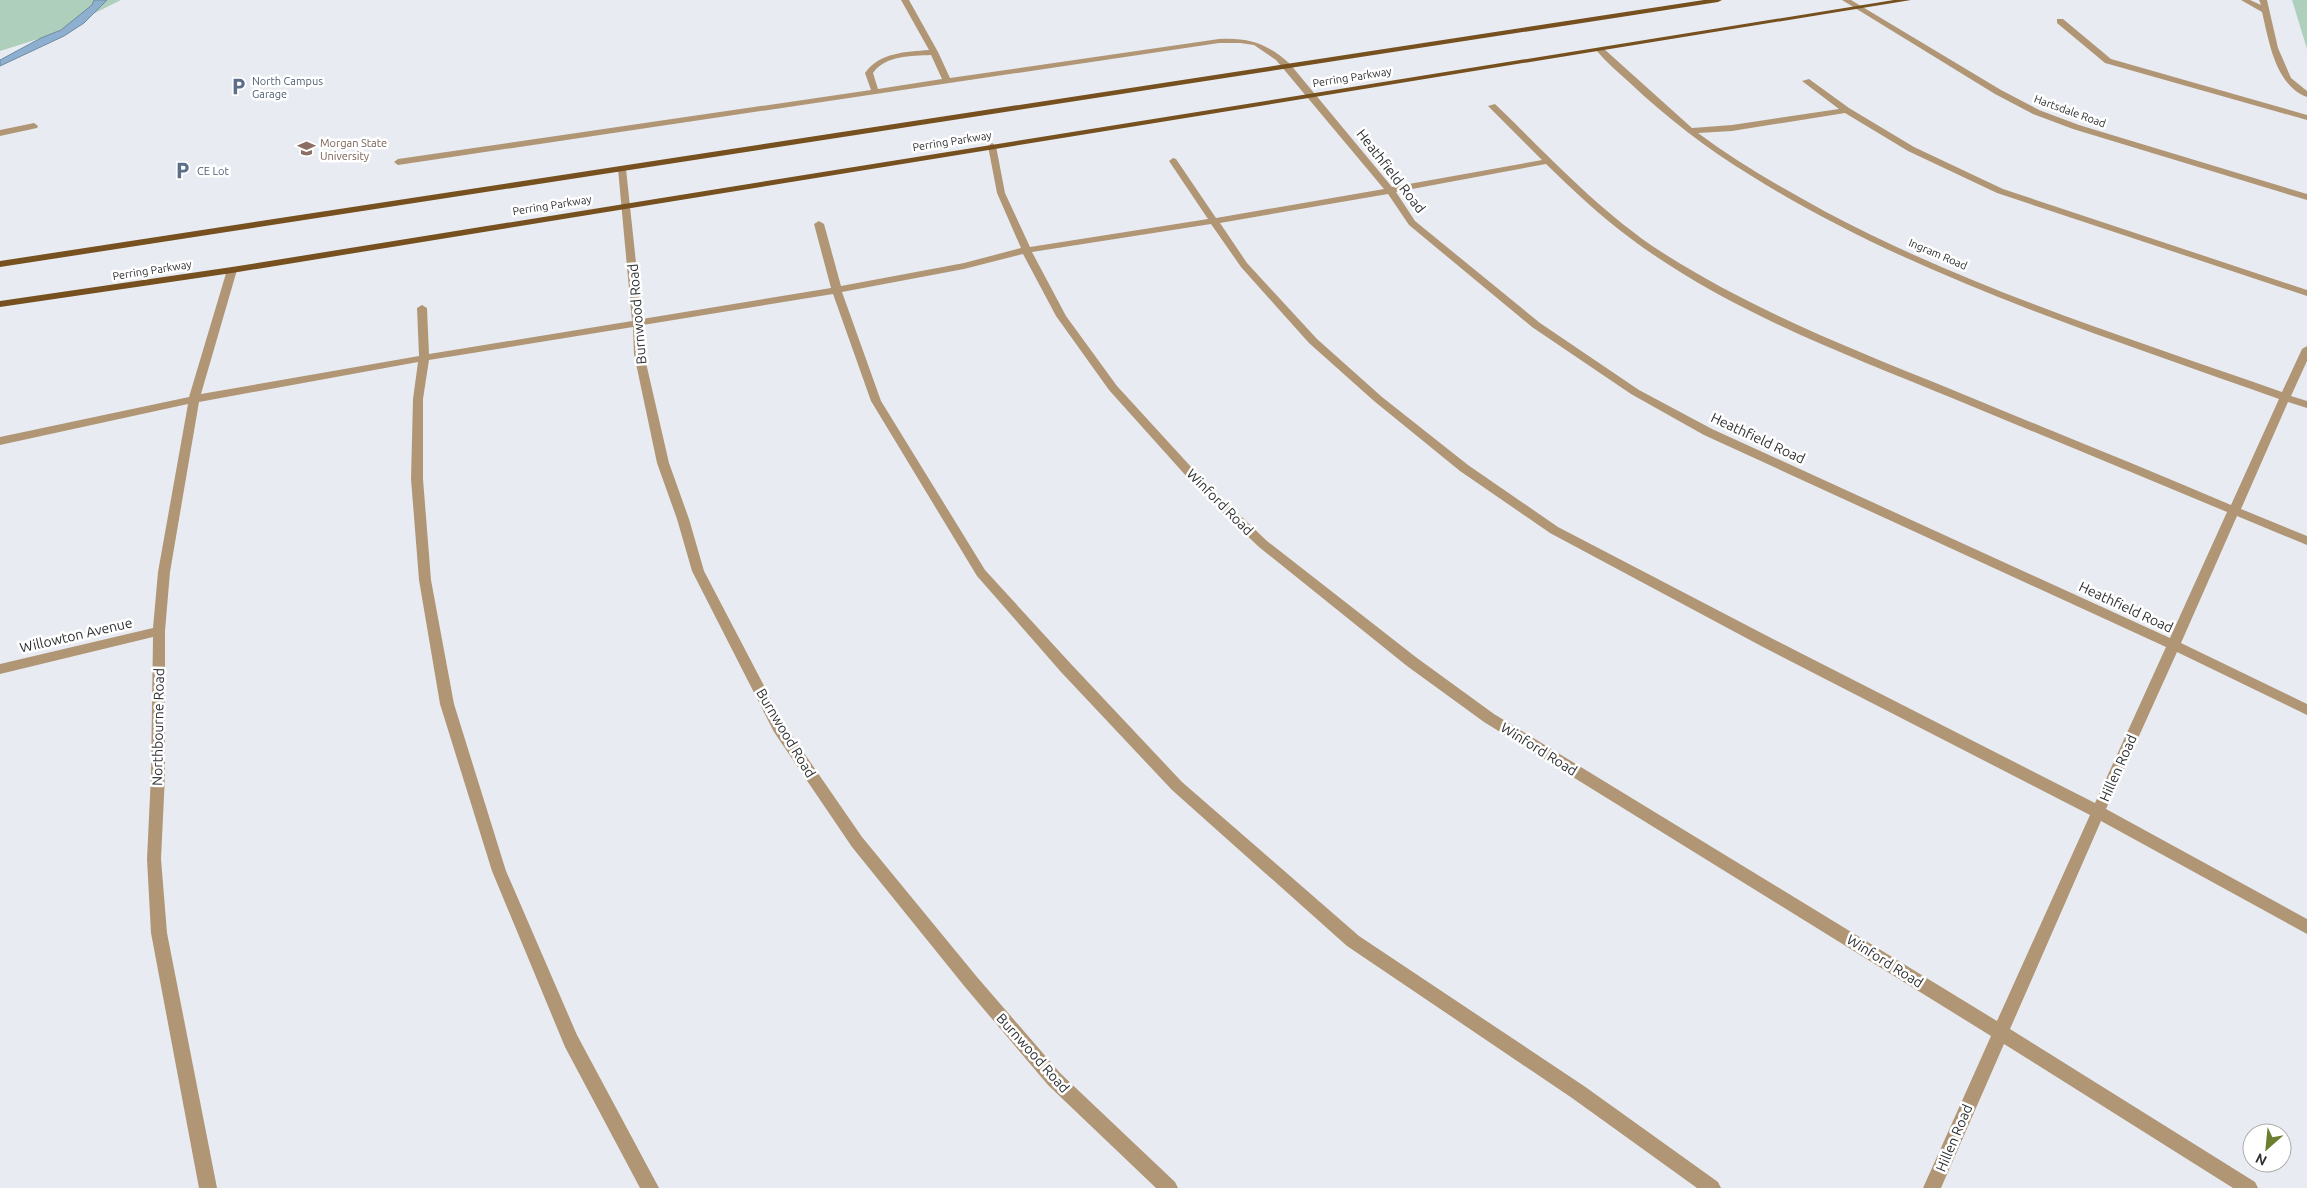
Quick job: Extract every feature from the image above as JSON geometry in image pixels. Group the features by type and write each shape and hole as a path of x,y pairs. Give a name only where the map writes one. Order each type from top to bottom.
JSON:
{"main road":[{"name":"Perring Parkway","path":"0,264 1718,0"},
{"name":"Perring Parkway","path":"0,304 232,270 626,204 1907,0"}],"street":[{"path":"905,0 934,52 946,81"},
{"name":"Hartsdale Road","path":"1846,0 1998,92 2036,112 2076,127 2307,197"},
{"path":"2245,0 2264,10"},
{"path":"2263,0 2274,48 2288,79 2307,95"},
{"path":"2060,21 2108,61 2307,118"},
{"name":"Heathfield Road","path":"398,162 1231,40 1248,41 1269,49 1287,66 1390,189 1412,223 1457,262 1536,325 1635,392 1708,432 2173,645 2307,710"},
{"name":"Ingram Road","path":"1600,50 1690,131 1760,180 1821,214 1877,242 1982,287 2056,316 2307,405"},
{"path":"875,91 869,72 876,64 890,58 934,52"},
{"path":"1806,81 1846,110 1911,149 2000,190 2307,293"},
{"path":"1492,106 1548,161 1614,220 1655,251 1701,279 1824,342 2307,541"},
{"path":"1690,131 1732,128 1846,110"},
{"path":"0,133 34,126"},
{"name":"Winford Road","path":"992,146 1001,193 1026,250 1060,316 1113,388 1220,503 1263,544 1412,662 1489,718 2000,1032 2249,1188"},
{"path":"1173,161 1244,265 1313,341 1378,399 1464,468 1554,530 1768,643 2098,812 2307,927"},
{"path":"0,441 194,399 424,358 837,290 964,266 1026,250 1214,221 1491,173 1548,161"},
{"name":"Burnwood Road","path":"622,169 639,354 663,463 684,519 698,571 779,728 857,842 958,968 1054,1079 1168,1188"},
{"path":"819,224 837,290 876,401 981,573 1066,668 1177,786 1352,941 1578,1092 1712,1188"},
{"name":"Northbourne Road","path":"208,1188 160,934 154,859 158,776 159,631 164,572 194,399 232,270"},
{"path":"422,308 424,358 418,399 417,479 425,580 447,704 499,872 571,1041 650,1188"},
{"name":"Hillen Road","path":"1932,1188 2098,812 2233,510 2287,398 2307,349"},
{"name":"Willowton Avenue","path":"0,669 159,631"}],"green space":[{"path":"0,0 121,0 51,35 0,51"},
{"path":"2292,0 2307,0 2307,49"}],"water":[{"path":"94,0 107,0 84,23 64,36 0,66 0,60 41,38 61,30 92,5"}],"place":[{"name":"North Campus Garage","path":"238,87"},
{"name":"Morgan State University","path":"306,149"},
{"name":"CE Lot","path":"183,171"}]}
